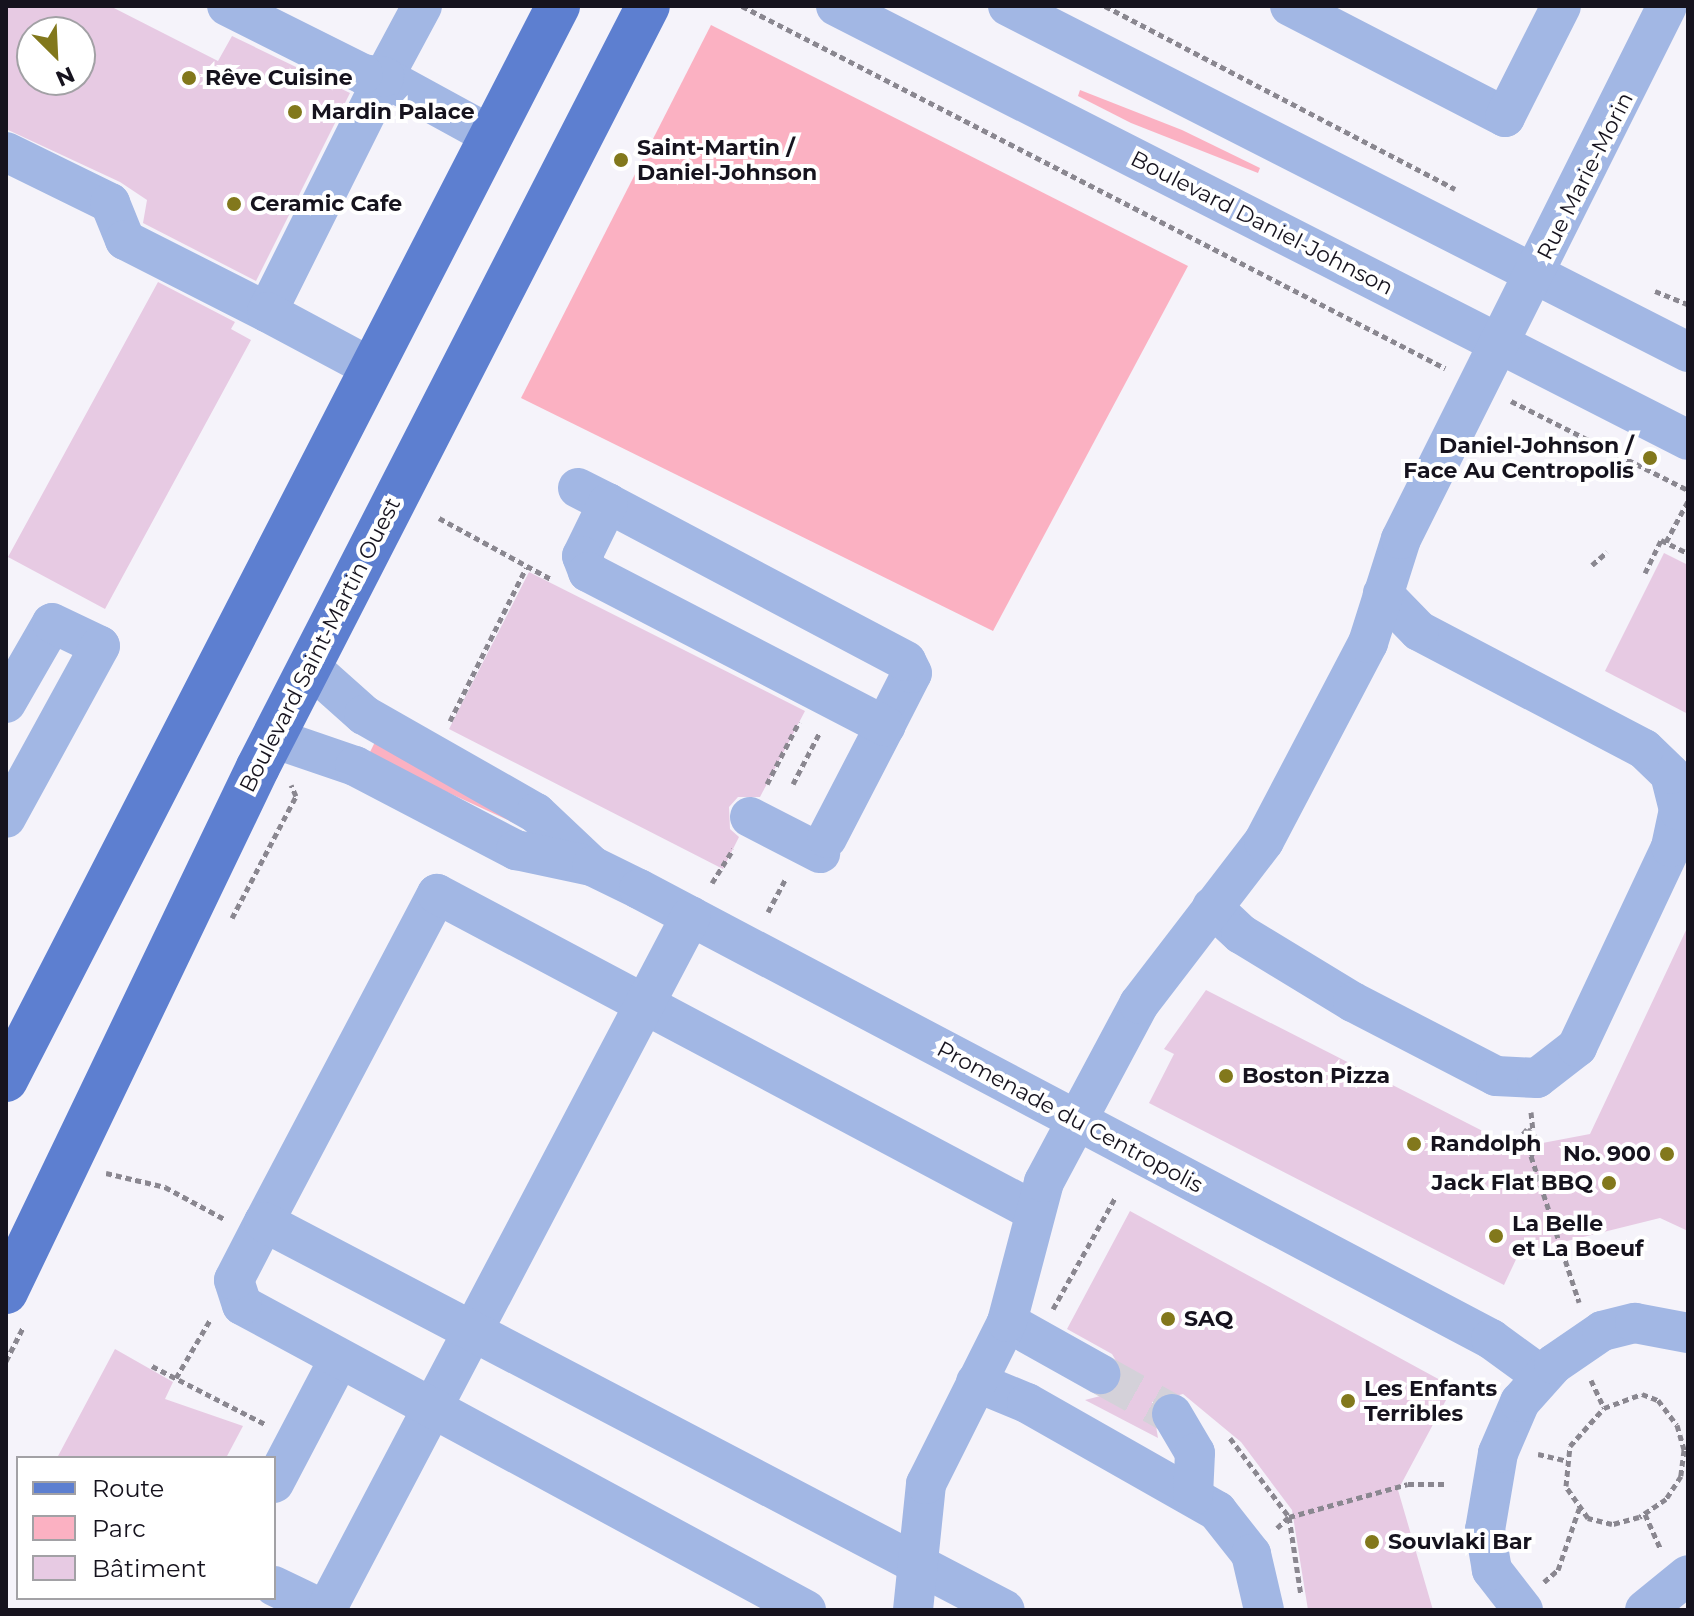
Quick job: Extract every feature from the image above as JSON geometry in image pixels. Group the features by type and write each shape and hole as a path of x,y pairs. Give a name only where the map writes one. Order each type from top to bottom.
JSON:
{"main road":[{"path":"6,1080 558,6"},
{"name":"Boulevard Saint-Martin Ouest","path":"11,1268 309,666 648,6"}],"street":[{"path":"227,6 363,74 384,77 490,135"},
{"path":"267,312 422,6"},
{"name":"Boulevard Daniel-Johnson","path":"836,6 1688,440"},
{"path":"1008,6 1688,352"},
{"path":"1290,6 1505,117 1561,6"},
{"name":"Rue Marie-Morin","path":"913,1610 926,1484 976,1382 1026,1323 1034,1211 1074,1120 1139,1004 1264,841 1368,643 1401,539 1535,276 1667,6"},
{"path":"6,152 110,203 125,240 372,368"},
{"path":"750,817 813,851 885,726 912,673 906,661 593,496 582,556 588,572 885,726"},
{"path":"1212,907 1241,934 1353,1002 1496,1076 1537,1078 1577,1047 1671,847 1679,810 1670,774 1644,749 1419,631 1383,594"},
{"path":"6,703 52,623 100,646 6,818"},
{"name":"Promenade du Centropolis","path":"309,666 364,715 536,813 592,866"},
{"name":"Promenade du Centropolis","path":"273,738 355,766 516,850 592,866 1491,1339 1542,1376"},
{"path":"806,1610 338,1361 233,1295 252,1225 437,894 1034,1211"},
{"path":"276,1587 325,1610 427,1409 691,916"},
{"path":"252,1225 471,1328 1005,1610"},
{"path":"1026,1323 1100,1374"},
{"path":"1533,1597 1492,1570 1486,1514 1505,1431 1542,1376 1611,1328 1646,1323 1688,1333"},
{"path":"276,1479 338,1361"},
{"path":"976,1382 1193,1496 1242,1538 1258,1572 1264,1610"},
{"path":"1172,1414 1195,1453 1193,1496"},
{"path":"1645,1610 1676,1567"}],"path":[{"name":"Boulevard Daniel-Johnson","path":"742,6 1410,347"},
{"path":"1105,6 1459,193"},
{"path":"1565,427 1688,490"},
{"path":"1645,573 1688,501"},
{"path":"439,518 523,558 526,568 447,727"},
{"path":"1666,542 1688,553"},
{"path":"1592,565 1607,552"},
{"path":"526,568 560,584"},
{"path":"712,883 805,711"},
{"path":"793,784 825,722"},
{"path":"768,912 813,851"},
{"path":"1531,1156 1539,1146 1533,1131 1532,1114"},
{"path":"1533,1131 1518,1140 1531,1156 1580,1307"},
{"path":"103,1172 165,1187 252,1225"},
{"path":"1026,1323 1115,1198"},
{"path":"176,1378 215,1312"},
{"path":"6,1361 12,1349"},
{"path":"152,1366 263,1423"},
{"path":"1588,1372 1604,1408"},
{"path":"1533,1597 1558,1570 1579,1509 1564,1460 1578,1431 1604,1408 1649,1395 1677,1425 1684,1450 1681,1476 1645,1514 1612,1524 1579,1509"},
{"path":"1221,1427 1289,1517 1301,1610"},
{"path":"1527,1451 1564,1460"},
{"path":"1267,1532 1289,1517 1408,1484 1447,1484"},
{"path":"1645,1514 1676,1567"}],"green space":[{"path":"711,25 1188,266 993,631 521,398"},
{"path":"1080,90 1182,130 1260,168 1258,173 1131,123 1078,96"},
{"path":"376,740 525,828 368,756"}],"building":[{"path":"6,6 110,6 218,61 232,36 350,93 256,281 143,223 147,200 120,182 6,129"},
{"path":"158,282 235,322 231,329 251,340 105,609 8,557"},
{"path":"1664,553 1688,565 1688,714 1605,671"},
{"path":"529,572 805,711 760,797 738,797 729,807 730,829 739,837 723,869 449,729"},
{"path":"1688,926 1688,1231 1660,1218 1519,1253 1504,1285 1149,1103 1174,1054 1164,1049 1206,990 1516,1148 1590,1134"},
{"path":"1130,1211 1453,1387 1398,1490 1433,1610 1308,1610 1292,1510 1241,1442 1183,1394 1152,1402 1158,1438 1085,1400 1112,1393 1123,1373 1112,1354 1067,1329"},
{"path":"115,1349 173,1382 165,1399 243,1426 227,1456 58,1456"}],"tunnel":[{"path":"1100,1374 1172,1414"}],"place":[{"name":"Rêve Cuisine","path":"189,78"},
{"name":"Mardin Palace","path":"295,112"},
{"name":"Saint-Martin / Daniel-Johnson","path":"621,160"},
{"name":"Ceramic Cafe","path":"234,204"},
{"name":"Daniel-Johnson / Face Au Centropolis","path":"1650,458"},
{"name":"Boston Pizza","path":"1226,1076"},
{"name":"Randolph","path":"1414,1144"},
{"name":"No. 900","path":"1667,1154"},
{"name":"Jack Flat BBQ","path":"1609,1183"},
{"name":"La Belle et La Boeuf","path":"1496,1236"},
{"name":"SAQ","path":"1168,1319"},
{"name":"Les Enfants Terribles","path":"1348,1401"},
{"name":"Souvlaki Bar","path":"1372,1542"}]}
